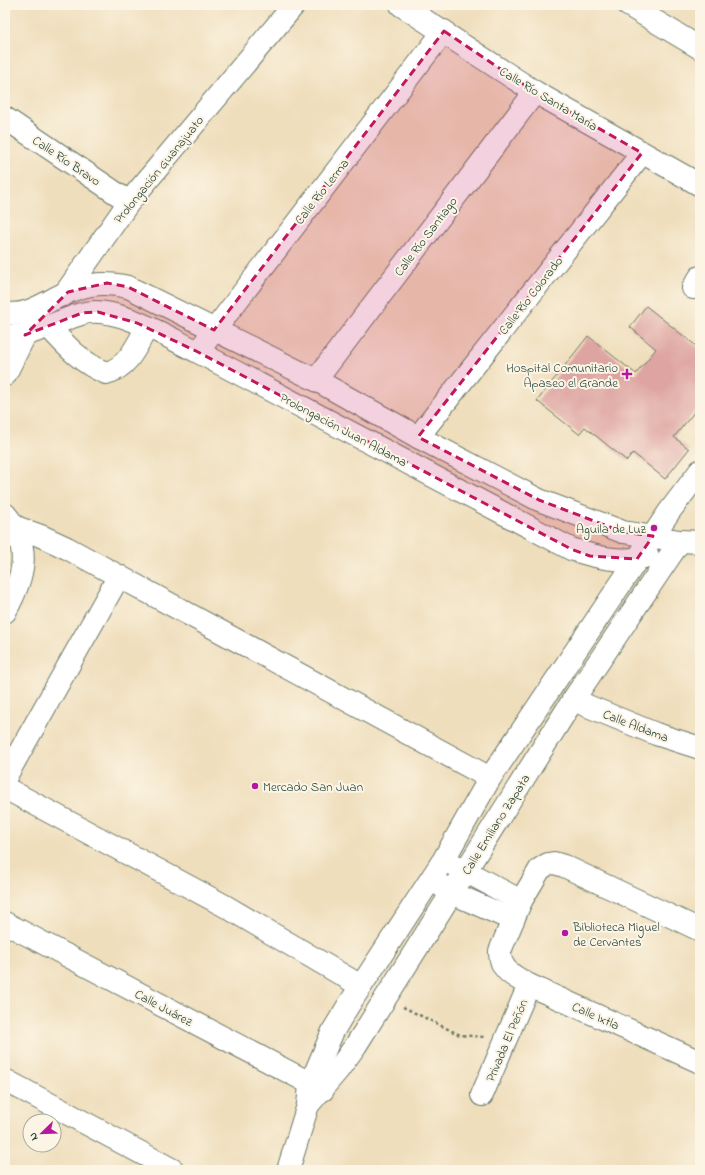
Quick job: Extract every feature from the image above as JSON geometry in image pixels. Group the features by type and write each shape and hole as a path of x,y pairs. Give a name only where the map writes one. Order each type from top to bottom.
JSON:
{"street":[{"name":"Prolongación Guanajuato","path":"15,336 68,292 129,202 294,5"},
{"name":"Calle Río Santa María","path":"401,5 444,31 535,92 700,185"},
{"path":"628,5 700,48"},
{"name":"Calle Río Lerma","path":"198,352 444,31"},
{"name":"Calle Río Santiago","path":"316,380 535,92"},
{"name":"Calle Río Bravo","path":"5,118 129,202"},
{"name":"Calle Río Colorado","path":"418,437 642,153"},
{"path":"5,313 11,314 24,312 68,292 88,285 107,283 128,287 316,380 418,437 539,500 623,532 690,542"},
{"name":"Prolongación Juan Aldama","path":"15,336 49,327 82,313 98,312 112,314 147,327 198,352 571,549 598,557 637,559 690,542"},
{"path":"49,327 65,345 92,368 106,373 121,367 147,327"},
{"path":"5,375 15,336"},
{"name":"Calle Emiliano Zapata","path":"288,1170 333,1031 444,859 490,778 669,512 700,471"},
{"path":"669,512 690,542"},
{"path":"11,520 119,576 490,778"},
{"path":"5,612 21,579 24,560 11,520"},
{"name":"Calle Emiliano Zapata","path":"314,1093 356,1045 384,998 452,893 572,700 690,542"},
{"path":"5,778 119,576"},
{"name":"Calle Aldama","path":"572,700 656,734 700,748"},
{"path":"5,788 225,906 361,986"},
{"path":"444,859 465,871 517,910"},
{"path":"517,910 540,869 548,864 554,864 564,866 700,930"},
{"path":"431,878 452,893 517,910"},
{"name":"Calle Ixtla","path":"517,910 500,951 500,959 503,967 510,975 700,1062"},
{"name":"Calle Juárez","path":"5,923 314,1093"},
{"name":"Privada El Peñón","path":"482,1095 529,985"},
{"path":"5,1080 173,1170"}],"path":[{"path":"384,998 460,1035 506,1038"}],"highlighted area":[{"path":"444,31 535,92 642,153 418,437 539,500 623,532 653,536 637,559 590,556 571,549 198,352 137,323 98,312 82,313 25,335 68,292 107,283 128,287 214,330"}],"building":[{"path":"646,306 700,349 700,405 674,437 689,449 665,479 633,453 627,461 585,427 579,434 537,401 588,336 636,374 656,349 630,327"}],"place":[{"name":"Hospital Comunitario Apaseo el Grande","path":"627,374"},
{"name":"Aguila de Luz","path":"654,528"},
{"name":"Mercado San Juan","path":"255,786"},
{"name":"Biblioteca Miguel de Cervantes","path":"565,933"}]}
